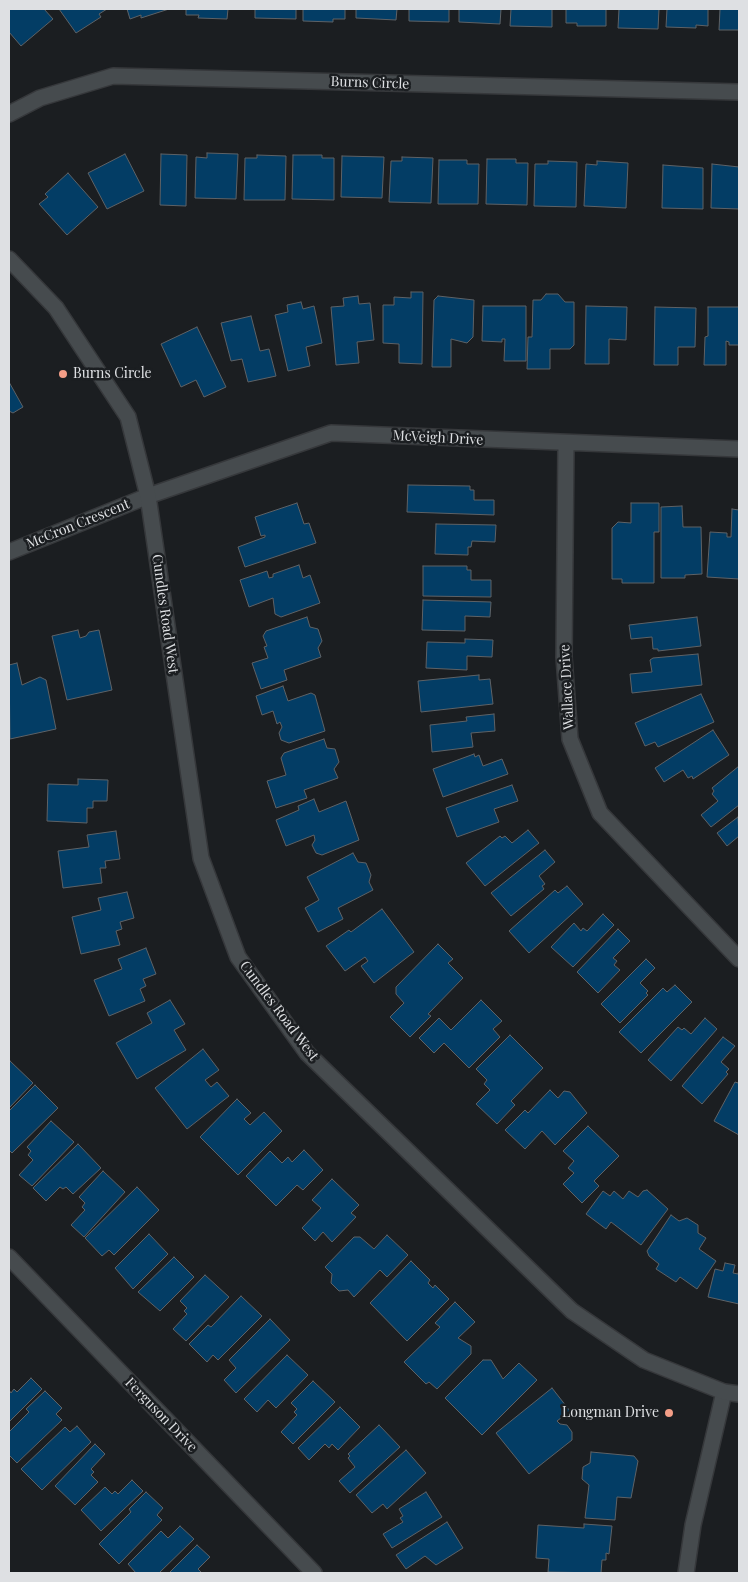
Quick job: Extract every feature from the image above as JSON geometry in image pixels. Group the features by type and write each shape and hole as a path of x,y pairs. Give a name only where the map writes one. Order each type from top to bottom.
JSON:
{"street":[{"name":"Burns Circle","path":"9,114 40,98 113,76 739,92"},
{"name":"Cundles Road West","path":"9,259 56,308 128,417 148,496 201,858 238,957 307,1053 572,1311 644,1360 724,1392 739,1394"},
{"name":"McVeigh Drive","path":"148,496 331,433 739,449"},
{"name":"Wallace Drive","path":"566,443 564,657 570,738 600,813 739,960"},
{"name":"McCron Crescent","path":"9,552 148,496"},
{"name":"Ferguson Drive","path":"9,1257 314,1573"},
{"path":"686,1573 693,1526 724,1392"}],"building":[{"path":"9,9 44,9 53,19 21,46 9,32"},
{"path":"59,9 107,9 99,14 101,17 76,33"},
{"path":"127,9 169,9 141,18 141,15 130,19"},
{"path":"186,9 228,9 227,19 198,18 199,15 186,15"},
{"path":"255,9 296,9 296,19 255,18"},
{"path":"303,9 345,9 345,19 333,19 333,22 303,21"},
{"path":"356,9 397,9 396,20 356,18"},
{"path":"409,9 449,9 449,22 409,21"},
{"path":"459,9 501,9 500,24 459,22"},
{"path":"511,9 552,9 552,27 510,26"},
{"path":"566,9 606,9 606,26 577,26 577,23 566,23"},
{"path":"619,9 659,9 658,29 618,28"},
{"path":"667,9 708,9 708,26 696,25 696,28 666,27"},
{"path":"720,9 739,9 739,30 719,30"},
{"path":"207,153 238,154 236,199 195,198 196,157 207,158"},
{"path":"125,154 144,191 107,209 88,173"},
{"path":"161,154 187,155 186,206 160,205"},
{"path":"257,155 286,156 285,200 244,200 245,158 257,158"},
{"path":"293,155 322,155 322,158 334,158 334,200 292,199"},
{"path":"342,156 384,157 382,198 341,197"},
{"path":"402,157 433,158 431,203 389,202 391,161 402,161"},
{"path":"487,159 516,159 516,163 528,163 527,205 486,204"},
{"path":"439,160 467,160 467,164 479,164 478,204 438,204"},
{"path":"548,161 577,162 576,207 534,206 535,164 548,164"},
{"path":"597,161 628,163 626,208 584,206 586,164 597,165"},
{"path":"712,164 739,167 739,209 711,208"},
{"path":"663,165 703,168 703,209 662,208"},
{"path":"68,173 98,207 67,235 39,204 48,197 45,194"},
{"path":"411,292 423,292 422,364 399,363 399,344 383,343 383,305 394,305 394,297 411,298"},
{"path":"546,294 558,294 565,302 574,302 574,345 570,349 550,349 550,369 527,369 528,337 532,337 533,300 541,300"},
{"path":"358,296 359,304 370,303 374,340 357,342 359,363 336,365 331,307 344,306 343,298"},
{"path":"438,296 474,300 473,337 467,343 451,339 451,367 432,367 434,300"},
{"path":"301,302 303,309 314,306 322,343 306,347 310,366 288,371 275,315 288,312 287,305"},
{"path":"483,306 526,306 526,361 504,361 505,339 502,339 502,342 482,341"},
{"path":"586,306 627,307 626,340 609,339 609,364 585,364"},
{"path":"655,307 696,308 695,347 678,347 678,365 654,365"},
{"path":"708,307 739,307 739,345 729,345 729,342 726,341 726,365 704,365 705,337 708,336"},
{"path":"251,316 260,351 269,349 276,376 248,382 242,359 231,361 221,323"},
{"path":"197,327 226,387 204,397 196,380 181,387 161,344"},
{"path":"9,382 23,407 13,413 9,411"},
{"path":"408,485 470,486 470,490 474,490 474,500 494,500 494,515 407,512"},
{"path":"297,503 304,524 309,523 316,543 245,567 238,547 265,537 265,535 261,536 255,517"},
{"path":"631,503 659,503 659,532 654,532 654,583 622,583 622,579 612,579 612,528 618,522 631,523"},
{"path":"682,506 683,527 701,527 702,574 685,575 685,578 661,578 661,507"},
{"path":"732,509 739,510 739,579 707,577 710,532 727,533 727,537 731,537"},
{"path":"436,524 496,525 495,542 472,541 471,547 468,547 468,555 435,554"},
{"path":"299,565 303,578 310,575 320,603 281,617 275,614 273,598 249,607 240,580 267,571 269,578 273,577 273,574"},
{"path":"423,566 467,566 467,570 471,570 471,580 491,580 491,597 423,596"},
{"path":"423,600 491,602 490,617 465,616 465,631 422,630"},
{"path":"307,617 310,627 318,629 322,641 318,648 321,657 284,670 287,680 261,689 252,663 268,658 264,647 267,646 263,636 266,631"},
{"path":"697,617 701,646 658,651 658,649 653,649 652,637 631,639 629,625"},
{"path":"78,630 80,638 86,636 89,632 99,630 112,690 67,700 52,636"},
{"path":"465,639 493,640 492,657 467,656 467,670 426,668 427,642 465,643"},
{"path":"698,654 702,685 632,693 630,674 652,672 650,660 653,658"},
{"path":"17,663 22,685 40,677 46,680 56,729 10,739 9,665"},
{"path":"479,675 479,680 490,679 493,704 421,712 418,681"},
{"path":"283,686 288,701 311,693 315,695 325,731 289,743 281,740 279,733 282,727 280,722 277,724 273,711 262,715 256,696"},
{"path":"701,694 714,722 658,747 655,742 645,746 635,723"},
{"path":"494,714 495,731 471,733 473,747 432,752 430,725 467,721 466,717"},
{"path":"713,730 729,755 693,779 692,776 688,778 683,770 664,782 655,768"},
{"path":"324,739 327,748 335,749 339,762 334,769 338,778 304,790 307,798 276,808 267,781 286,775 281,758 284,753"},
{"path":"474,754 475,757 479,755 483,766 502,759 508,774 443,797 433,769"},
{"path":"739,766 739,805 711,827 701,815 718,801 712,794 714,791 712,788"},
{"path":"78,779 108,780 107,801 93,801 93,808 87,808 87,823 47,821 48,784 78,785"},
{"path":"512,785 518,801 494,809 499,822 457,837 446,808"},
{"path":"314,799 319,812 346,801 359,840 322,855 316,853 312,845 315,840 314,835 286,846 276,820 299,810 298,806"},
{"path":"738,817 739,836 727,846 717,833"},
{"path":"528,830 539,843 485,886 466,863 500,836 502,838 505,836 512,843"},
{"path":"116,831 120,859 105,861 106,868 100,868 102,883 63,888 58,851 89,847 87,835"},
{"path":"545,850 555,862 539,876 545,884 542,886 544,889 511,916 491,893"},
{"path":"353,853 358,862 366,863 371,875 369,882 373,890 338,908 343,919 318,932 305,908 319,900 307,877"},
{"path":"567,886 583,904 529,953 509,931 555,890 558,893"},
{"path":"127,892 134,918 120,922 122,929 116,931 120,945 81,954 72,917 101,910 98,898"},
{"path":"382,909 414,952 374,983 361,966 368,961 365,957 345,971 326,946 349,930 351,932"},
{"path":"603,914 614,925 573,967 551,947 574,923 581,931 583,928 587,931"},
{"path":"618,929 630,941 613,958 617,961 614,965 620,970 598,993 577,972"},
{"path":"438,944 453,959 448,963 463,978 428,1014 431,1016 410,1037 390,1017 404,1003 396,994 396,987"},
{"path":"146,948 156,974 143,979 146,986 140,989 145,1001 109,1016 94,980 122,969 118,959"},
{"path":"646,959 655,968 640,983 648,991 646,993 648,995 620,1023 601,1004"},
{"path":"675,985 692,1002 641,1053 619,1032 663,988 667,992"},
{"path":"170,1000 185,1024 174,1030 186,1050 137,1079 116,1043 152,1023 147,1013"},
{"path":"481,1000 502,1021 493,1029 500,1037 469,1068 444,1043 434,1053 419,1038 439,1018 451,1030"},
{"path":"705,1018 717,1029 671,1081 648,1060 678,1027 682,1030 684,1028 691,1034"},
{"path":"510,1035 543,1068 511,1101 515,1105 497,1124 476,1104 490,1090 484,1084 487,1080 476,1069"},
{"path":"723,1037 735,1046 721,1062 729,1069 726,1072 728,1074 702,1104 682,1086"},
{"path":"203,1049 219,1070 205,1080 211,1087 217,1082 229,1096 187,1129 155,1088"},
{"path":"9,1062 33,1083 9,1108"},
{"path":"739,1081 739,1135 714,1121 735,1082 738,1083"},
{"path":"35,1085 58,1108 12,1153 9,1150 9,1111"},
{"path":"550,1090 558,1098 564,1091 570,1092 587,1113 555,1145 542,1131 525,1149 505,1130 525,1110 528,1113"},
{"path":"237,1099 251,1113 244,1119 250,1125 264,1112 282,1131 238,1175 200,1137"},
{"path":"51,1121 74,1142 32,1186 19,1175 33,1160 28,1155 31,1151 27,1147"},
{"path":"588,1126 619,1156 594,1181 599,1186 582,1203 563,1184 574,1173 568,1168 574,1161 563,1151"},
{"path":"78,1144 101,1168 73,1194 66,1187 63,1189 60,1187 46,1201 33,1188"},
{"path":"304,1150 323,1170 303,1190 297,1185 276,1206 246,1176 270,1151 282,1163 288,1157 292,1162"},
{"path":"103,1171 125,1192 84,1237 71,1225 85,1210 82,1207 85,1203 79,1197"},
{"path":"332,1179 359,1205 351,1213 356,1217 332,1242 323,1232 315,1241 302,1228 321,1208 312,1200"},
{"path":"137,1187 159,1210 114,1255 109,1250 102,1256 85,1238"},
{"path":"647,1190 668,1209 641,1245 611,1222 606,1229 586,1214 603,1191 610,1196 614,1191 623,1199 629,1191 638,1197 643,1191"},
{"path":"671,1215 679,1221 687,1218 698,1225 698,1233 706,1238 699,1249 716,1261 697,1289 680,1277 676,1282 656,1269 659,1264 649,1256 647,1251"},
{"path":"149,1234 168,1254 133,1289 115,1268"},
{"path":"387,1235 408,1255 387,1277 380,1270 354,1297 348,1290 339,1291 331,1283 332,1274 325,1267 354,1237 360,1237 374,1249"},
{"path":"174,1257 194,1277 160,1311 138,1292"},
{"path":"411,1261 430,1280 428,1283 433,1288 435,1285 449,1299 407,1341 370,1303"},
{"path":"725,1263 735,1265 733,1273 738,1274 739,1269 739,1304 708,1297 715,1269 723,1271"},
{"path":"205,1275 229,1297 186,1341 173,1329 187,1314 184,1311 187,1308 180,1301"},
{"path":"241,1296 262,1316 218,1360 213,1355 207,1362 189,1344 208,1325 211,1327"},
{"path":"455,1302 475,1322 458,1338 471,1346 471,1354 437,1389 429,1382 426,1384 404,1362 440,1327 435,1323"},
{"path":"270,1319 290,1340 236,1393 224,1380 236,1368 229,1360"},
{"path":"287,1355 308,1375 276,1408 268,1400 257,1412 244,1399"},
{"path":"483,1360 491,1360 503,1379 519,1363 537,1380 482,1435 445,1398"},
{"path":"31,1378 42,1389 9,1422 9,1390 11,1393 14,1389 17,1392"},
{"path":"313,1381 335,1402 293,1444 281,1432 297,1415 294,1412 297,1409 291,1403"},
{"path":"552,1388 570,1411 557,1421 560,1424 567,1425 572,1432 572,1440 529,1474 496,1433"},
{"path":"45,1391 62,1408 56,1414 62,1420 17,1463 9,1455 9,1432 29,1412 26,1409"},
{"path":"340,1407 360,1427 338,1450 332,1444 329,1448 325,1444 309,1460 298,1448"},
{"path":"379,1425 400,1447 350,1493 339,1481 355,1467 348,1458 350,1456 348,1454"},
{"path":"77,1426 91,1442 42,1490 21,1469 65,1427 70,1432"},
{"path":"95,1444 105,1454 91,1469 94,1472 91,1475 98,1482 75,1505 55,1486"},
{"path":"406,1450 426,1473 387,1509 383,1504 372,1513 356,1495"},
{"path":"591,1452 634,1456 638,1461 631,1498 617,1497 615,1520 585,1518 589,1485 582,1479 583,1467 590,1463"},
{"path":"132,1480 143,1491 101,1531 81,1510 105,1487 112,1494 115,1491 118,1494"},
{"path":"146,1492 163,1508 157,1515 162,1520 119,1564 99,1544 131,1512 129,1509"},
{"path":"426,1492 442,1517 392,1548 383,1534 403,1522 400,1518 403,1516 399,1509"},
{"path":"447,1522 463,1548 436,1565 425,1556 406,1569 396,1555"},
{"path":"584,1524 612,1526 609,1554 606,1553 606,1560 602,1560 601,1573 548,1572 549,1559 536,1558 538,1525 584,1528"},
{"path":"180,1526 194,1539 159,1573 136,1573 128,1564 161,1531 168,1538"},
{"path":"197,1545 210,1557 198,1569 202,1573 169,1573"}],"place":[{"name":"Burns Circle","path":"63,374"},
{"name":"Longman Drive","path":"669,1413"}]}
